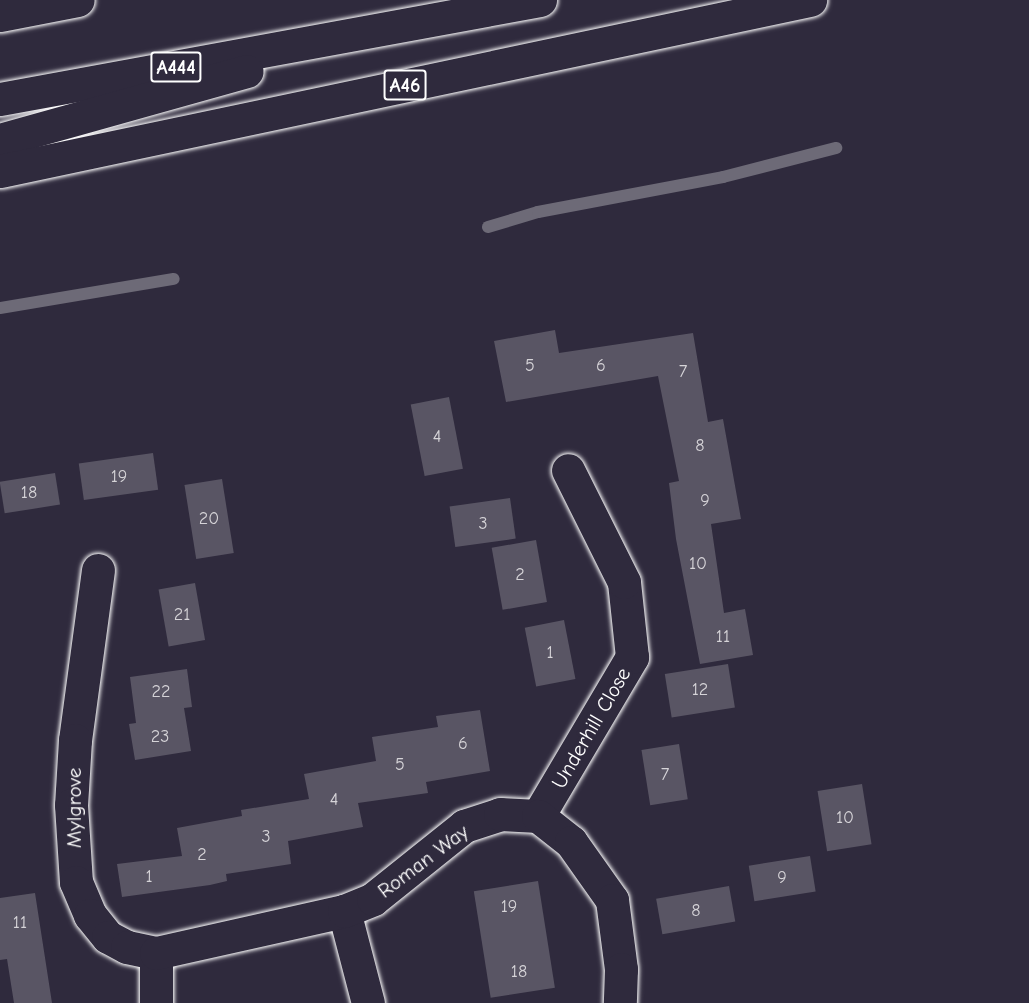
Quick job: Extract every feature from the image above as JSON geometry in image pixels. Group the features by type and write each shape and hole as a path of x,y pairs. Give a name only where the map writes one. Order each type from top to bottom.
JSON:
{"main road":[{"path":"0,15 78,0"},
{"path":"0,140 202,86 351,36 540,0"},
{"name":"A46","path":"0,171 810,0"},
{"name":"A444","path":"0,99 351,36"},
{"name":"Underhill Close","path":"538,816 632,657 624,582 568,470"},
{"name":"Mylgrove","path":"98,570 75,740 71,805 76,882 90,915 108,937 127,947 156,953"},
{"name":"Roman Way","path":"156,953 344,911 373,899 464,826 500,814 538,816"},
{"path":"538,816 571,843 612,900 621,969 620,1003"},
{"path":"344,911 368,1003"},
{"path":"156,953 156,1003"}],"building":[{"path":"555,330 559,353 693,333 708,422 723,419 741,519 711,524 724,613 745,609 753,655 700,664 676,539 669,483 679,481 658,376 506,402 494,341"},
{"path":"449,397 463,469 425,476 411,404"},
{"path":"153,453 158,490 84,500 79,463"},
{"path":"55,473 60,505 5,513 0,482"},
{"path":"222,479 234,553 196,559 184,485"},
{"path":"510,498 516,539 455,547 450,506"},
{"path":"536,540 547,602 503,610 492,548"},
{"path":"195,583 205,640 169,647 159,589"},
{"path":"564,620 575,679 536,687 525,628"},
{"path":"728,664 735,707 672,717 665,674"},
{"path":"187,669 192,707 184,708 191,751 135,760 129,724 136,723 130,677"},
{"path":"480,710 490,771 426,782 428,793 358,803 363,827 288,841 291,864 226,874 227,881 210,885 122,897 117,864 182,856 177,828 242,816 241,810 309,799 304,774 376,761 372,737 438,727 436,716"},
{"path":"679,744 688,799 650,805 641,750"},
{"path":"862,784 872,844 827,851 818,791"},
{"path":"810,856 816,892 754,901 749,866"},
{"path":"538,881 555,988 491,998 474,891"},
{"path":"729,886 735,921 662,934 656,899"},
{"path":"35,893 52,1003 14,1003 7,959 0,960 0,898"}],"waterway":[{"path":"488,227 538,212 723,177 836,148"},
{"path":"0,308 174,279"}]}
